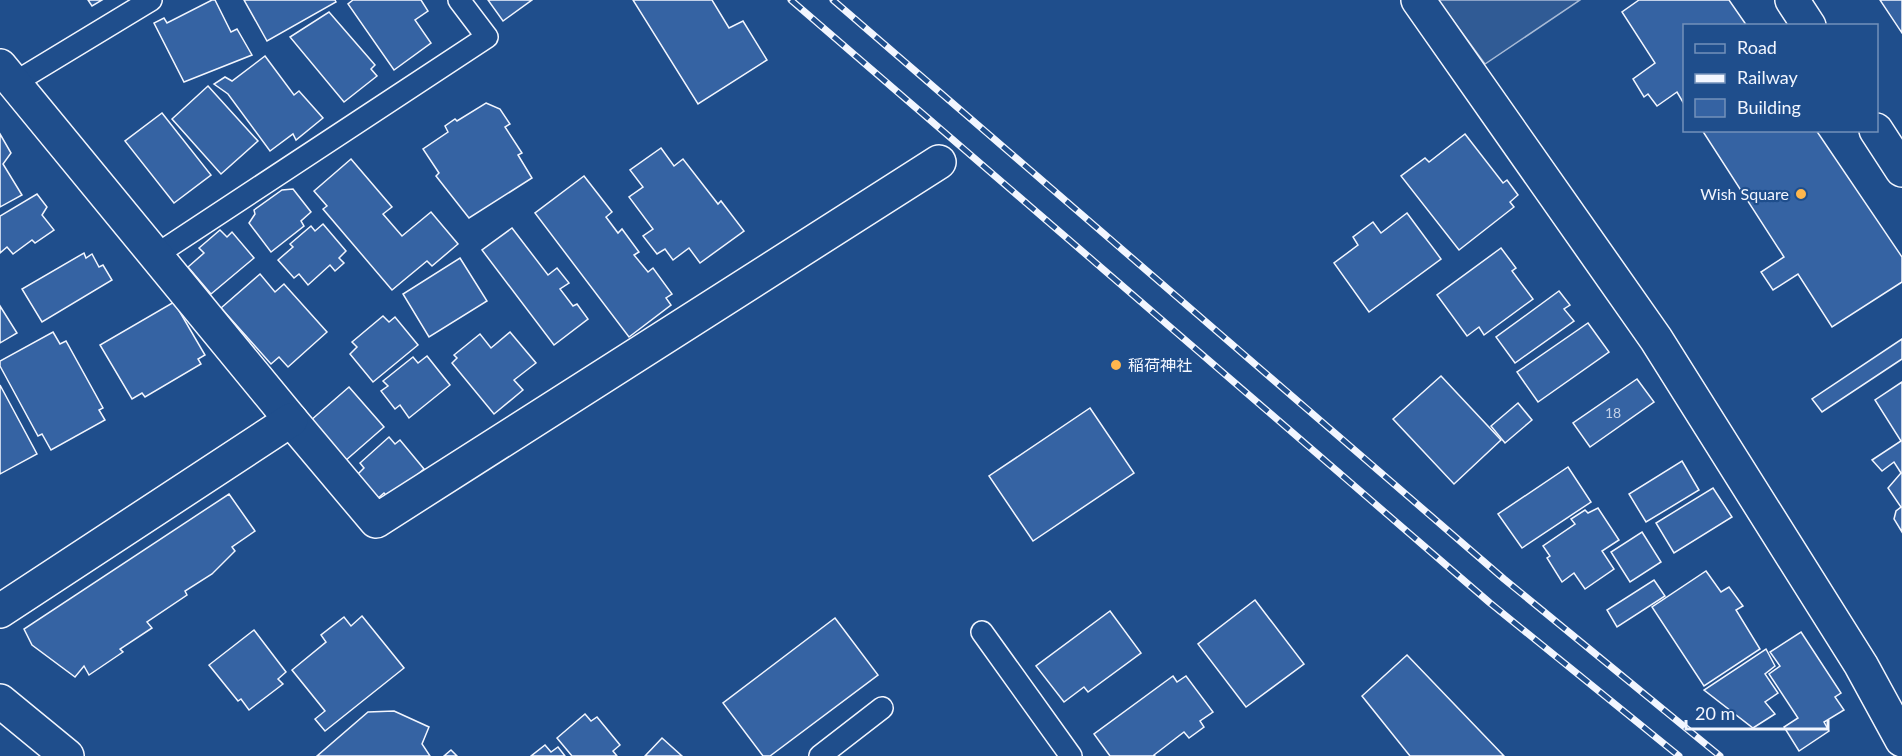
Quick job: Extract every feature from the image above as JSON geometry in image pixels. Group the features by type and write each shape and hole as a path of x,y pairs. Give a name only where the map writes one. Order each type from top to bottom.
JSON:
{"street":[{"path":"1418,0 1656,339 1861,664 1902,740"},
{"path":"1792,0 1808,24"},
{"path":"7,75 376,521 939,162"},
{"path":"1877,132 1902,170"},
{"path":"0,611 291,420"},
{"path":"0,701 67,756"}],"lane":[{"path":"7,75 151,0"},
{"path":"156,255 487,37 459,0"},
{"path":"982,632 1071,756"},
{"path":"820,756 882,708"}],"shaded area":[{"path":"1438,0 1580,0 1485,64"}],"building":[{"path":"88,0 102,0 92,6"},
{"path":"215,0 231,32 237,29 252,55 184,82 154,23 164,18 167,23"},
{"path":"244,0 335,0 336,2 267,41"},
{"path":"353,0 421,0 428,11 415,20 431,43 394,70 348,4"},
{"path":"488,0 532,0 503,21"},
{"path":"633,0 712,0 729,28 743,21 767,60 698,104"},
{"path":"1639,0 1729,0 1746,24 1683,24 1683,102 1677,92 1657,106 1648,94 1644,97 1633,79 1655,63 1622,12"},
{"path":"1880,0 1902,0 1902,33"},
{"path":"329,12 375,65 371,69 377,76 344,102 290,37"},
{"path":"265,56 294,95 299,91 323,118 296,140 293,134 270,151 228,94 214,84 225,77 232,81"},
{"path":"208,86 258,141 221,174 172,119"},
{"path":"486,103 500,109 510,124 505,127 522,153 518,155 532,178 469,218 436,176 439,173 423,149 448,132 445,126"},
{"path":"162,113 211,175 174,203 125,141"},
{"name":"Wish Square","path":"1703,132 1817,132 1902,257 1902,282 1832,327 1798,274 1773,290 1761,272 1784,257"},
{"path":"0,134 11,153 3,164 22,195 0,207"},
{"path":"1465,134 1503,183 1507,180 1518,195 1510,202 1514,207 1459,250 1401,176 1425,158 1429,162"},
{"path":"661,148 674,166 683,159 718,204 721,201 744,231 700,263 689,248 673,260 665,249 657,254 643,236 653,229 629,197 643,187 630,170"},
{"path":"351,159 392,207 383,214 402,236 431,212 458,244 432,266 427,261 392,290 323,209 327,206 314,191"},
{"path":"584,176 612,212 606,217 618,233 622,229 639,252 634,255 648,272 653,268 672,294 666,298 671,305 629,337 535,213"},
{"path":"293,189 311,212 301,221 304,226 271,252 249,223 255,214 254,210 282,190"},
{"path":"37,194 47,207 42,215 54,230 35,243 32,240 13,254 7,247 0,253 0,216"},
{"path":"1407,213 1441,259 1369,312 1334,263 1358,245 1353,237 1373,222 1381,233"},
{"path":"323,224 346,251 339,258 344,263 335,271 330,265 308,285 299,274 294,278 278,260 293,247 290,244 311,226 315,231"},
{"path":"512,228 548,275 557,268 569,283 560,289 573,306 577,304 588,319 554,345 482,250"},
{"path":"220,230 227,237 232,232 254,258 211,294 188,267 204,253 199,248"},
{"path":"1501,248 1516,268 1512,271 1533,299 1484,335 1479,327 1467,336 1437,295"},
{"path":"84,253 86,258 92,254 99,267 103,265 112,280 42,322 22,289"},
{"path":"460,258 487,301 429,337 403,294"},
{"path":"260,274 275,292 284,284 327,332 288,367 279,357 271,364 221,308"},
{"path":"1559,291 1570,305 1564,309 1574,321 1515,363 1496,337"},
{"path":"174,302 205,355 198,359 201,364 145,397 142,393 132,399 100,345"},
{"path":"0,306 17,333 0,343"},
{"path":"383,316 389,322 395,317 418,345 373,382 350,354 357,347 352,342"},
{"path":"1588,323 1609,352 1538,402 1517,372"},
{"path":"53,332 60,344 66,341 103,408 99,410 105,420 51,450 42,434 38,436 0,366 0,361"},
{"path":"510,332 536,363 514,380 523,390 494,414 452,363 457,358 454,355 480,334 491,348"},
{"path":"1902,339 1902,359 1822,412 1812,399"},
{"path":"427,356 450,385 409,418 400,405 395,409 381,391 388,386 383,381 413,357 418,363"},
{"path":"1441,376 1501,440 1454,484 1393,419"},
{"path":"1637,379 1654,402 1590,447 1573,423"},
{"path":"1902,382 1902,532 1894,519 1896,511 1901,507 1888,488 1901,473 1894,462 1882,471 1872,460 1901,441 1875,400"},
{"path":"0,385 37,454 0,474"},
{"path":"349,387 384,427 345,461 310,421"},
{"path":"1518,403 1532,420 1505,443 1491,426"},
{"path":"1090,408 1134,473 1033,541 989,476"},
{"path":"389,437 395,444 400,440 424,469 389,499 384,493 377,499 356,476 364,468 360,463"},
{"path":"1682,461 1699,490 1646,522 1629,494"},
{"path":"1568,467 1591,502 1522,548 1498,514"},
{"path":"1713,488 1732,517 1674,553 1656,523"},
{"path":"229,494 255,531 232,547 235,551 212,574 185,591 187,595 147,622 152,628 120,649 123,652 89,675 84,666 75,677 32,645 24,629"},
{"path":"1598,508 1619,540 1602,551 1614,569 1585,589 1574,573 1562,582 1547,558 1550,556 1543,546 1575,524 1571,519 1585,510 1588,513"},
{"path":"1642,532 1661,562 1630,582 1611,552"},
{"path":"1706,571 1721,592 1729,587 1743,606 1736,610 1760,649 1704,686 1652,607"},
{"path":"1654,580 1665,596 1617,627 1607,610"},
{"path":"1255,600 1304,664 1246,707 1198,644"},
{"path":"1110,611 1141,653 1088,692 1084,687 1064,702 1036,666"},
{"path":"362,616 404,668 325,731 315,719 325,711 292,670 326,642 321,635 344,617 351,626"},
{"path":"835,618 878,675 770,756 763,756 723,703"},
{"path":"254,630 286,672 278,679 283,684 249,710 241,699 238,701 209,665"},
{"path":"1801,632 1841,693 1835,697 1844,710 1824,722 1829,731 1799,751 1784,727 1798,718 1769,674 1780,666 1770,652"},
{"path":"1766,649 1775,666 1765,674 1778,693 1765,702 1775,714 1753,728 1704,690"},
{"path":"1407,655 1504,756 1410,756 1362,696"},
{"path":"1173,676 1177,682 1186,676 1213,712 1200,721 1204,727 1189,738 1184,732 1155,756 1110,756 1094,734"},
{"path":"394,711 429,727 422,744 430,756 317,756 368,712"},
{"path":"585,714 591,721 597,717 620,745 613,751 617,756 572,756 557,738"},
{"path":"662,738 682,756 645,756"},
{"path":"545,745 551,752 558,747 565,756 531,756"},
{"path":"451,750 457,756 444,756"}],"railway":[{"path":"791,0 1490,603 1679,756"},
{"path":"833,0 1504,579 1720,756"}],"place":[{"name":"Wish Square","path":"1801,194"},
{"name":"稲荷神社","path":"1116,365"}]}
